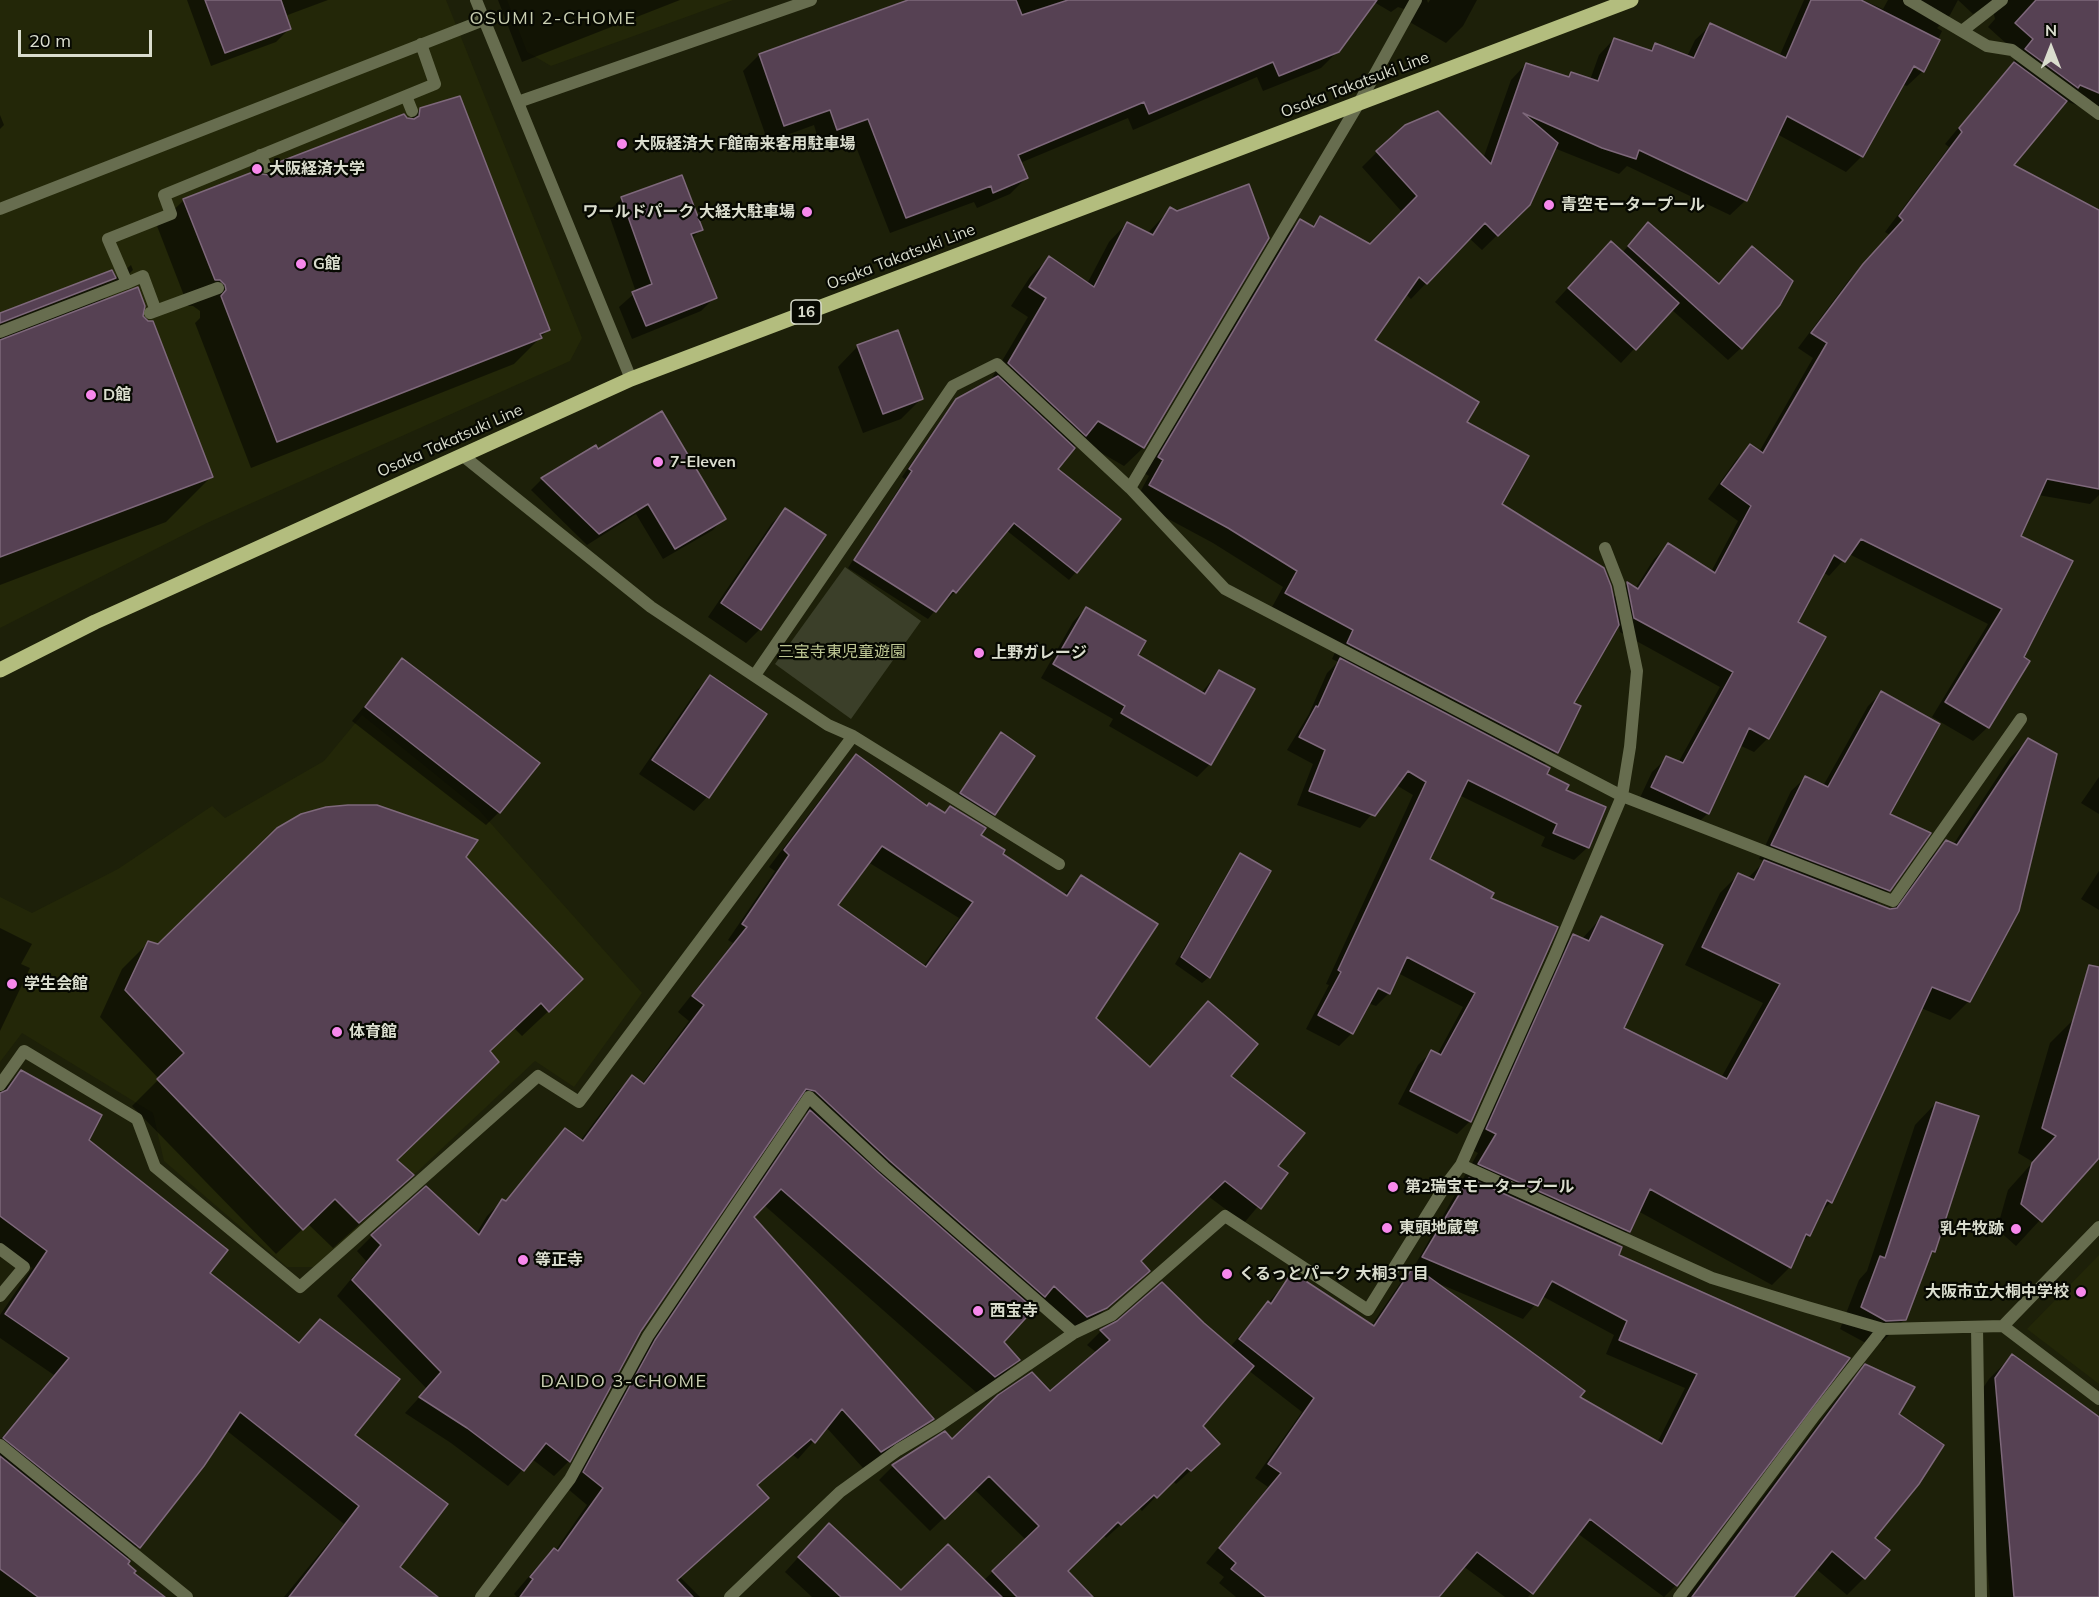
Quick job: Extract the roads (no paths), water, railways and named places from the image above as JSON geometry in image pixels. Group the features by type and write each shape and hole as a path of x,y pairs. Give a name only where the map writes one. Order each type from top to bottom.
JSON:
{"main road":[{"name":"Osaka Takatsuki Line","path":"0,670 95,622 631,379 1631,0"}],"street":[{"path":"476,0 631,379"},
{"path":"518,102 812,0"},
{"path":"1130,488 1359,103 1416,0"},
{"path":"1909,0 1987,46 2012,50 2099,114"},
{"path":"1962,31 2002,0"},
{"path":"0,209 484,20"},
{"path":"127,283 108,238 171,214 164,195 435,84 421,44"},
{"path":"406,96 412,111"},
{"path":"260,155 266,167"},
{"path":"0,332 143,276 153,312 218,288"},
{"path":"755,675 953,386 997,364 1130,488 1225,589 1622,796 1893,901 2021,719"},
{"path":"462,455 651,607 828,725 853,736 1059,864"},
{"path":"730,1597 840,1492 898,1450 938,1426 1074,1333 1112,1315 1225,1216 1368,1310 1461,1165 1555,955 1622,796 1630,747 1637,671 1619,584 1605,548"},
{"path":"0,1085 24,1052 137,1119 155,1167 300,1287 538,1076 579,1102 853,736"},
{"path":"481,1597 570,1479 648,1336 809,1096 884,1167 1074,1333"},
{"path":"1461,1165 1712,1278 1883,1329 2003,1326 2099,1399"},
{"path":"2003,1326 2099,1227"},
{"path":"0,1249 24,1266 0,1296"},
{"path":"1977,1327 1981,1597"},
{"path":"1678,1597 1883,1329"},
{"path":"0,1445 187,1597"}],"place":[{"name":"大阪経済大 F館南来客用駐車場","path":"622,144"},
{"name":"大阪経済大学","path":"257,169"},
{"name":"青空モータープール","path":"1549,205"},
{"name":"ワールドパーク 大経大駐車場","path":"807,212"},
{"name":"G館","path":"301,264"},
{"name":"D館","path":"91,395"},
{"name":"7-Eleven","path":"658,462"},
{"name":"上野ガレージ","path":"979,653"},
{"name":"学生会館","path":"12,984"},
{"name":"体育館","path":"337,1032"},
{"name":"第2瑞宝モータープール","path":"1393,1187"},
{"name":"東頭地蔵尊","path":"1387,1228"},
{"name":"乳牛牧跡","path":"2016,1229"},
{"name":"等正寺","path":"523,1260"},
{"name":"くるっとパーク 大桐3丁目","path":"1227,1274"},
{"name":"大阪市立大桐中学校","path":"2081,1292"},
{"name":"西宝寺","path":"978,1311"}],"district":[{"name":"OSUMI 2-CHOME","path":"553,19"},
{"name":"DAIDO 3-CHOME","path":"624,1382"}],"park label":[{"name":"三宝寺東児童遊園","path":"842,652"}]}
